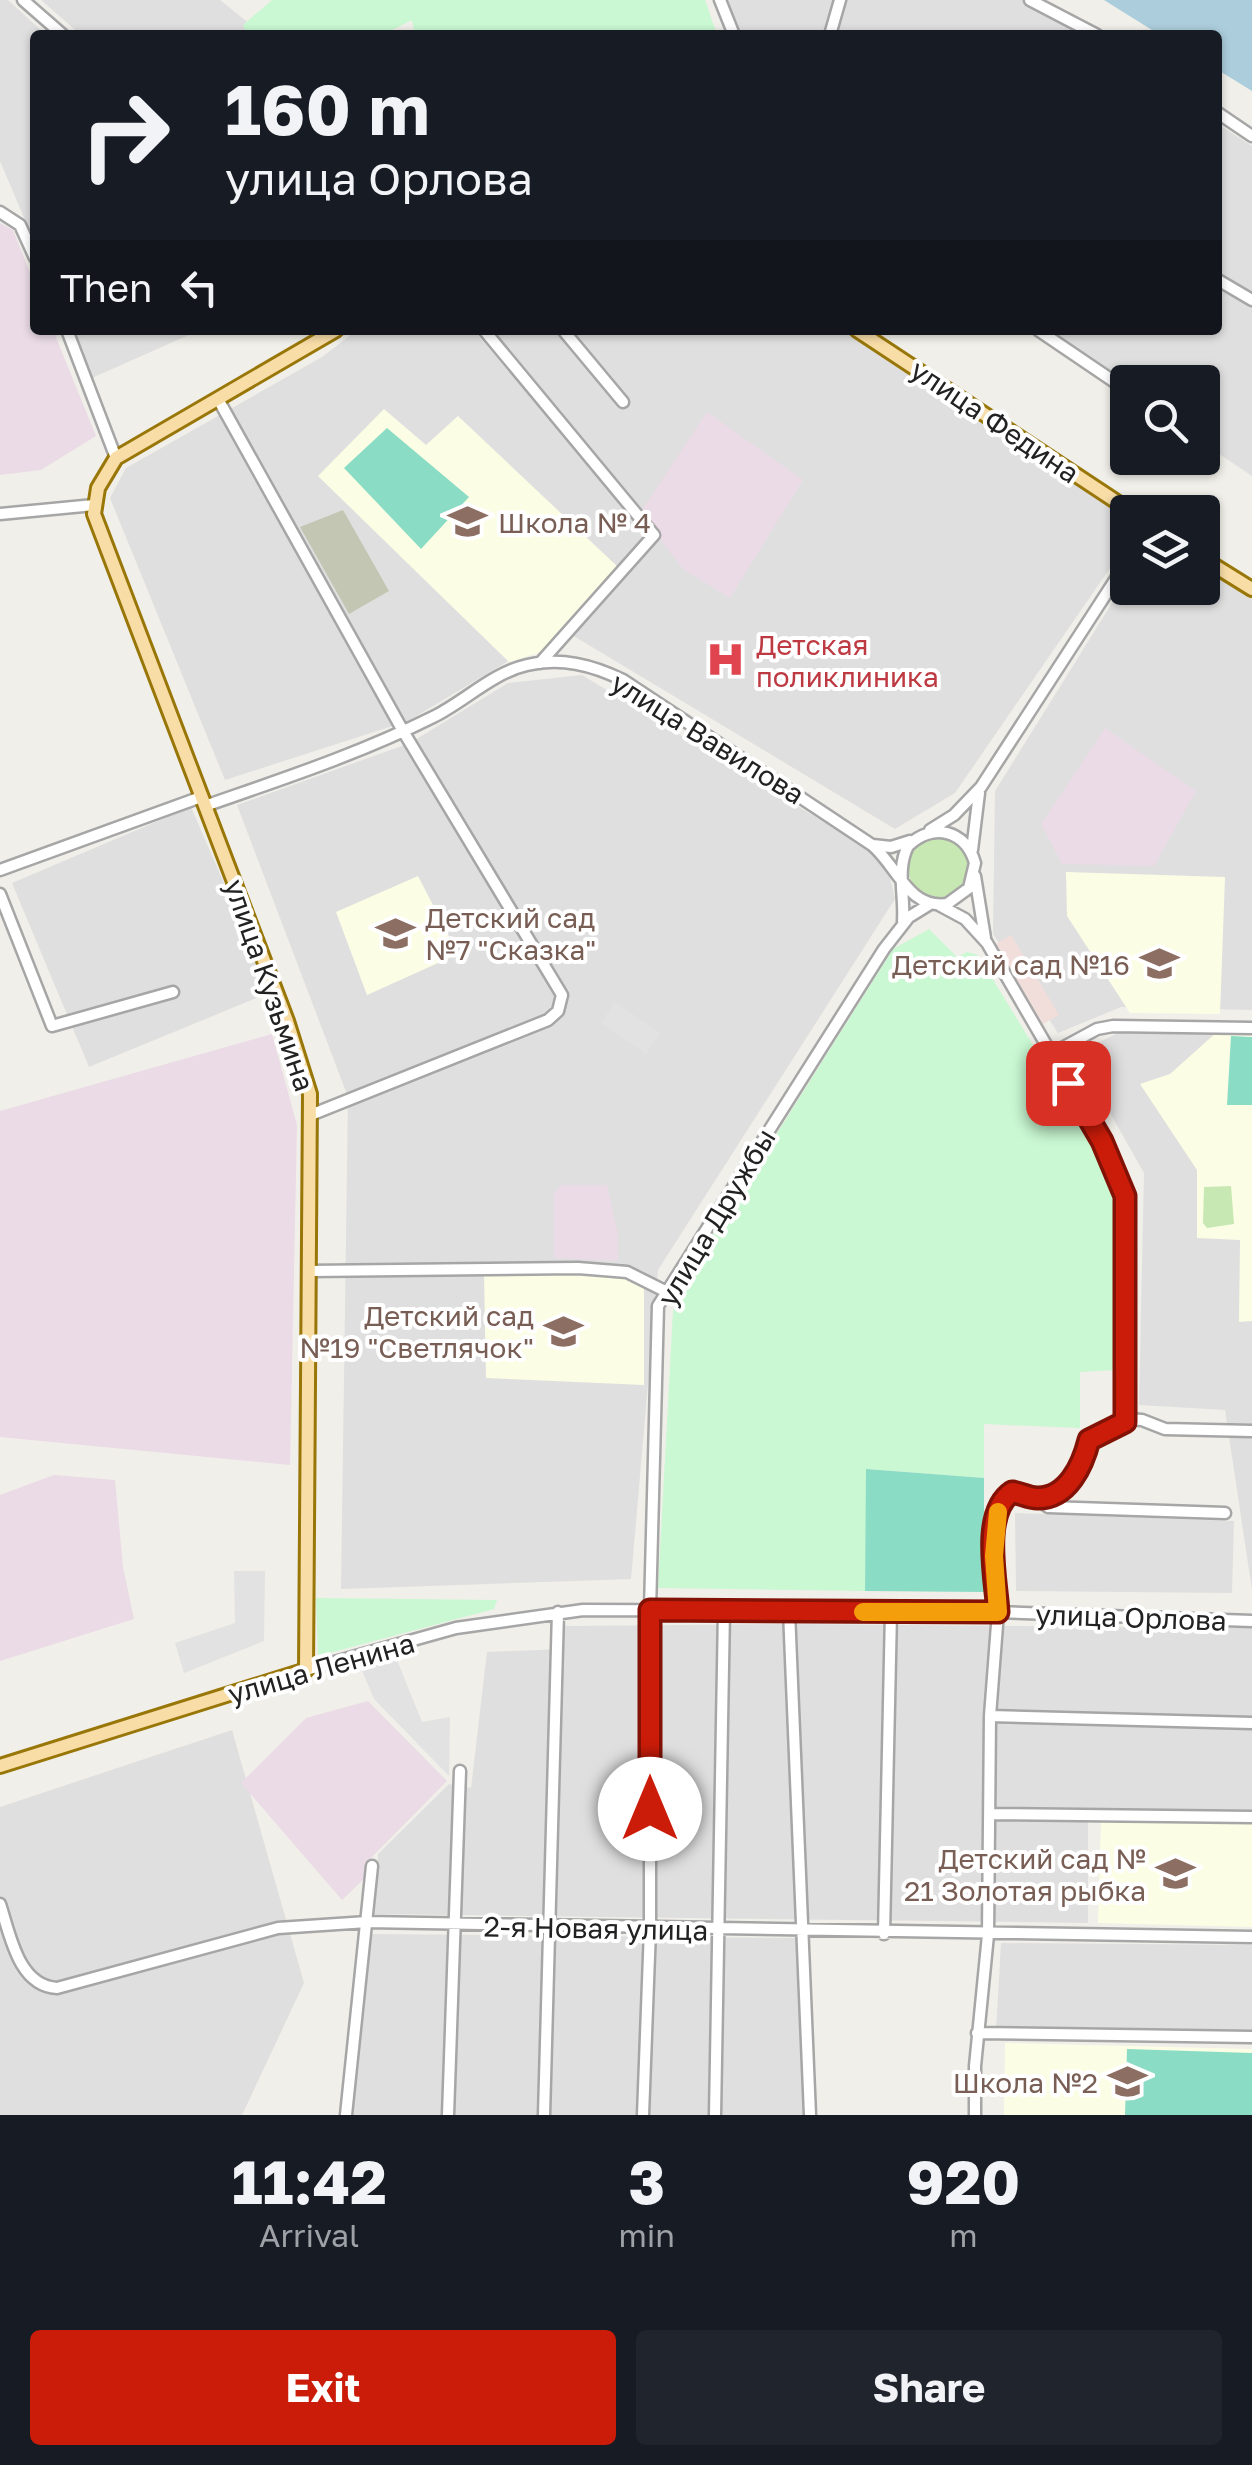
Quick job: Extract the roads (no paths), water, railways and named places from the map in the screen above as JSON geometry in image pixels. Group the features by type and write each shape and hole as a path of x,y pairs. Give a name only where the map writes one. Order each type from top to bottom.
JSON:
{"main road":[{"path":"94,505 102,478 116,458 327,335"},
{"name":"улица Федина","path":"865,335 1110,497"},
{"name":"улица Кузьмина","path":"94,505 98,534 302,1062 313,1114 306,1670"},
{"path":"1220,569 1252,589"},
{"name":"улица Ленина","path":"0,1766 306,1670"}],"street":[{"path":"23,0 57,30"},
{"path":"720,0 732,30"},
{"path":"831,30 840,0"},
{"path":"1030,0 1087,30"},
{"path":"1222,116 1252,136"},
{"path":"0,212 20,225 30,247"},
{"path":"1222,282 1252,300"},
{"path":"69,335 116,458"},
{"path":"488,335 654,534 540,663"},
{"path":"567,335 623,402"},
{"path":"1045,335 1110,379"},
{"path":"218,399 403,731 562,995 558,1010 548,1020 313,1114"},
{"path":"0,514 94,505"},
{"path":"872,845 891,847 920,836 954,816 981,787 1110,588"},
{"name":"улица Вавилова","path":"0,870 359,752 453,707 510,670 540,663 577,662 622,680 872,845 902,878"},
{"path":"981,787 973,818 972,855 987,944"},
{"path":"972,855 964,841 949,833 920,836 902,856 903,922 963,895 974,872"},
{"path":"902,878 910,892 966,919 987,944 1102,1141 1125,1196 1126,1419"},
{"path":"0,894 52,1026 172,992"},
{"name":"улица Дружбы","path":"642,2115 650,1929 650,1610 656,1323 664,1290 903,922"},
{"path":"1051,1054 1096,1029 1113,1026 1252,1028"},
{"path":"310,1271 578,1268 639,1275 664,1290"},
{"path":"1036,1498 1056,1492 1077,1473 1089,1440 1126,1419 1142,1420 1165,1429 1252,1431"},
{"path":"975,2115 977,2034 988,1934 990,1716 998,1612 994,1556 1000,1506 1012,1492 1036,1498 1048,1507 1226,1513"},
{"name":"улица Ленина","path":"306,1670 456,1628 558,1612 650,1610"},
{"name":"улица Орлова","path":"650,1610 998,1612 1252,1622"},
{"path":"715,2115 724,1610"},
{"path":"789,1611 810,2115"},
{"path":"544,2115 558,1612"},
{"path":"884,1934 891,1612"},
{"path":"990,1716 1252,1724"},
{"path":"448,2115 460,1771"},
{"path":"990,1814 1252,1817"},
{"path":"346,2115 372,1866"},
{"name":"2-я Новая улица","path":"0,1904 4,1931 27,1973 47,1988 278,1928 367,1922 884,1934 1252,1937"},
{"path":"977,2034 1252,2037"}],"water":[{"path":"1104,0 1252,0 1252,91 1222,72 1222,30 1152,30"}],"place":[{"name":"Школа № 4","path":"468,522"},
{"name":"Детская поликлиника","path":"726,660"},
{"name":"Детский сад №7 \"Сказка\"","path":"395,933"},
{"name":"Детский сад №16","path":"1160,964"},
{"name":"Детский сад №19 \"Светлячок\"","path":"564,1331"},
{"name":"Детский сад № 21 Золотая рыбка","path":"1176,1874"},
{"name":"Школа №2","path":"1128,2082"}]}
